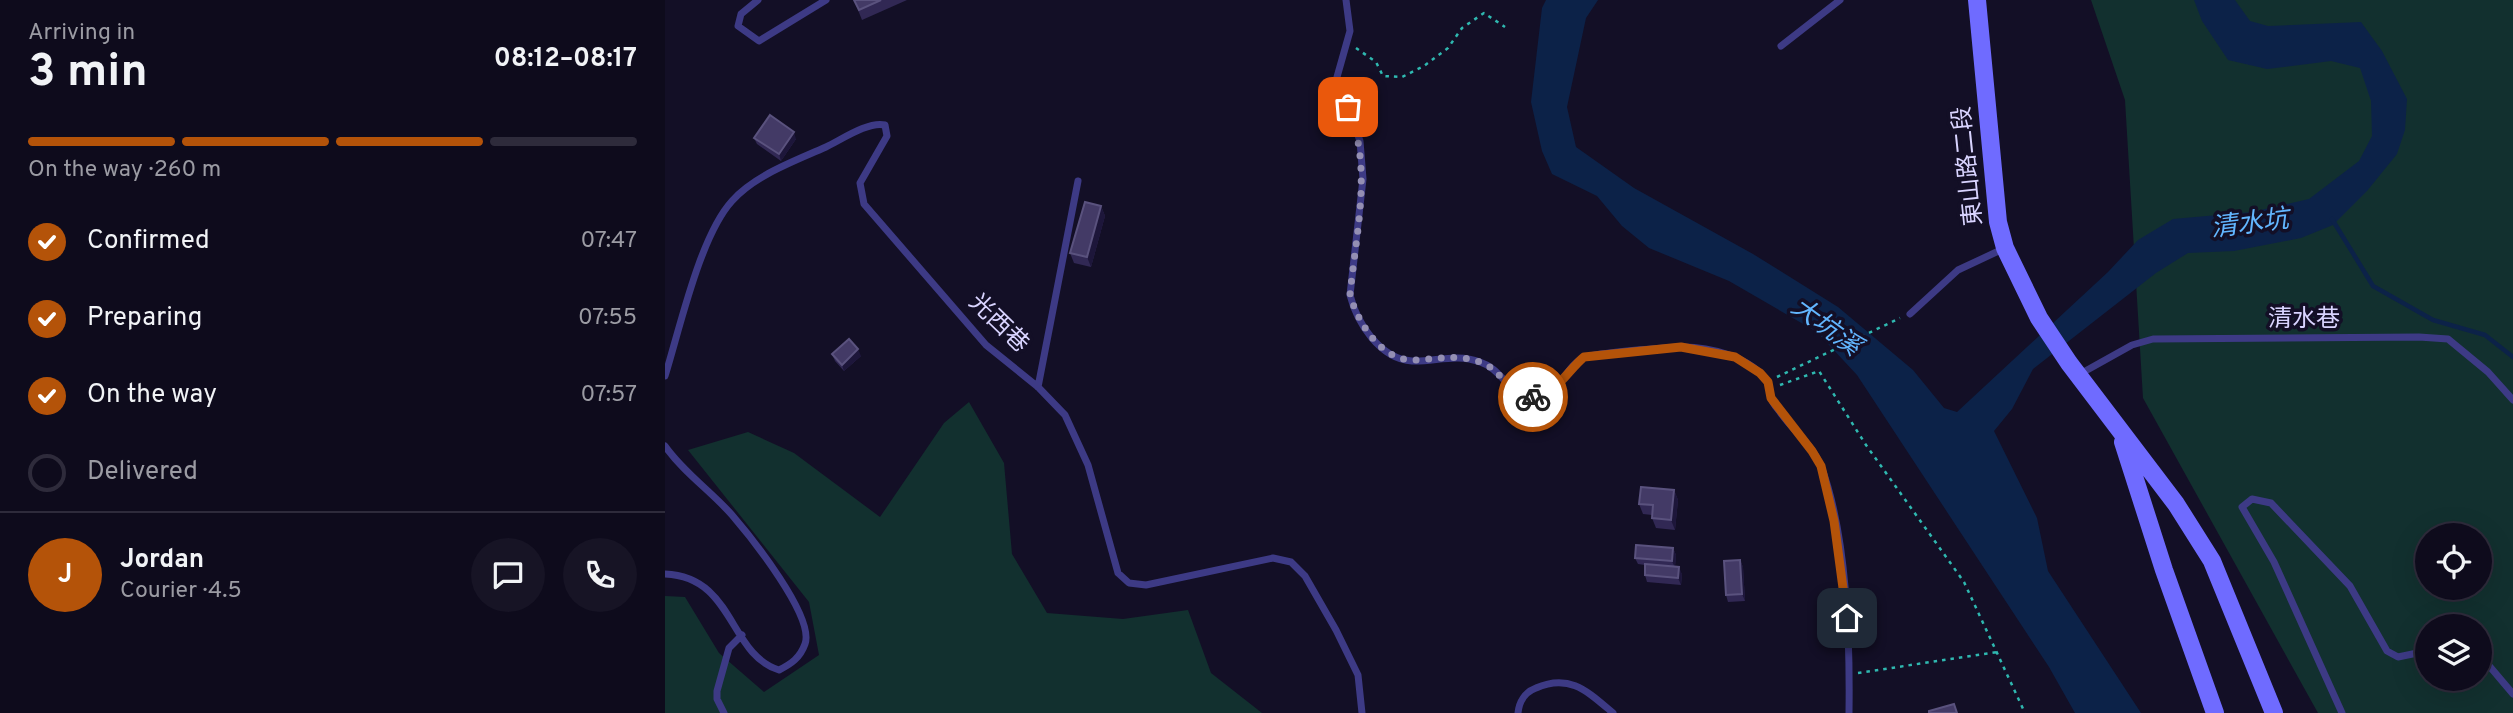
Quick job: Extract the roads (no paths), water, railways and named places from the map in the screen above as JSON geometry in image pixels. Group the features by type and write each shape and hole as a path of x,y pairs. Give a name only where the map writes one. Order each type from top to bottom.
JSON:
{"main road":[{"name":"東山路二段","path":"1977,0 1998,222 2005,248 2039,318 2075,368"},
{"path":"2075,368 2120,432 2176,503 2212,561 2274,713"},
{"path":"2120,432 2164,570 2215,713"}],"lane":[{"path":"758,0 741,14 738,26 759,41 826,0"},
{"path":"1346,0 1350,31 1337,77 1360,141 1363,179 1350,295 1354,310 1367,331 1390,354 1412,361 1444,356 1483,362 1511,389 1530,397 1545,395 1584,357 1681,347 1735,357 1769,385 1771,398 1821,466 1834,521 1846,597 1849,713"},
{"path":"1781,46 1840,0"},
{"name":"光西巷","path":"665,376 712,231 733,199 777,170 879,124 885,125 887,136 860,183 864,204 986,345 1038,387 1065,415 1088,465 1118,573 1129,583 1146,585 1273,558 1291,562 1305,576 1358,675 1362,713"},
{"path":"1038,387 1078,181"},
{"path":"1910,314 1958,270 2005,248"},
{"name":"清水巷","path":"2075,368 2153,339 2419,337 2448,340 2488,372 2513,400"},
{"path":"665,446 677,463 733,516 769,565 804,623 806,642 795,661 779,670 764,665 723,603 698,582 665,574"},
{"path":"2342,713 2274,562 2242,507 2252,499 2271,503 2350,586 2387,651 2398,657 2415,653"},
{"path":"724,713 717,699 717,691 730,648 742,635"},
{"path":"2492,669 2513,694"},
{"path":"1518,713 1519,704 1531,690 1548,682 1567,681 1582,687 1613,713"}],"water":[{"path":"1546,0 1598,0 1586,18 1567,107 1576,147 1634,188 1753,254 1838,307 1913,370 1944,408 1957,412 2108,272 2138,240 2173,219 2252,212 2309,199 2359,161 2372,136 2371,101 2360,68 2331,61 2267,69 2228,60 2202,21 2194,0 2235,0 2250,21 2268,26 2361,22 2382,51 2407,99 2405,130 2397,154 2367,191 2333,225 2301,238 2234,251 2188,253 2156,273 2033,369 2012,409 1994,431 2037,518 2048,571 2141,713 2075,713 2049,667 1857,375 1817,332 1729,281 1649,248 1622,226 1597,196 1552,174 1542,151 1531,102 1542,8"}],"waterway":[{"path":"2332,219 2373,286 2433,320 2485,335 2513,357"}],"water label":[{"name":"清水坑","path":"2250,225"},
{"name":"大坑溪","path":"1825,328"}]}
